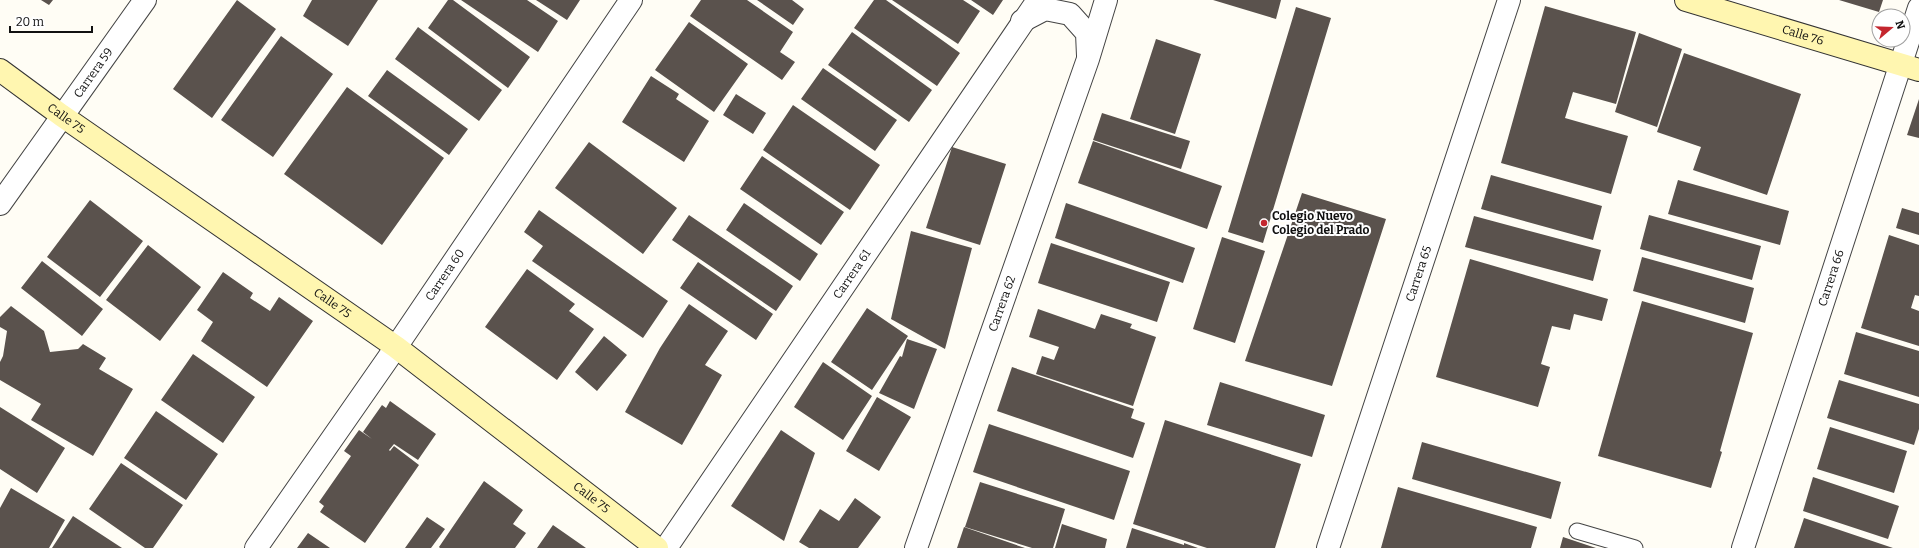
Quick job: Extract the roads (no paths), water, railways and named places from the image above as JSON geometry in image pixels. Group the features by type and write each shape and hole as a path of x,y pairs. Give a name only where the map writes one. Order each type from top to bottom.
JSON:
{"street":[{"name":"Carrera 59","path":"0,204 61,116 145,0"},
{"name":"Carrera 60","path":"256,548 396,347 630,0"},
{"name":"Carrera 61","path":"666,548 1022,21 1038,0"},
{"name":"Carrera 62","path":"916,548 1088,59 1106,0"},
{"name":"Carrera 65","path":"1328,548 1509,0"},
{"name":"Calle 76","path":"1686,0 1910,67"},
{"name":"Carrera 66","path":"1743,548 1910,67 1919,8"},
{"name":"Carrera 62","path":"1022,21 1044,9 1070,14 1087,33 1088,59"},
{"name":"Calle 75","path":"0,70 61,116 396,347 656,548"}],"lane":[{"path":"1577,531 1634,548"}],"place":[{"name":"Colegio Nuevo Colegio del Prado","path":"1264,223"}]}
